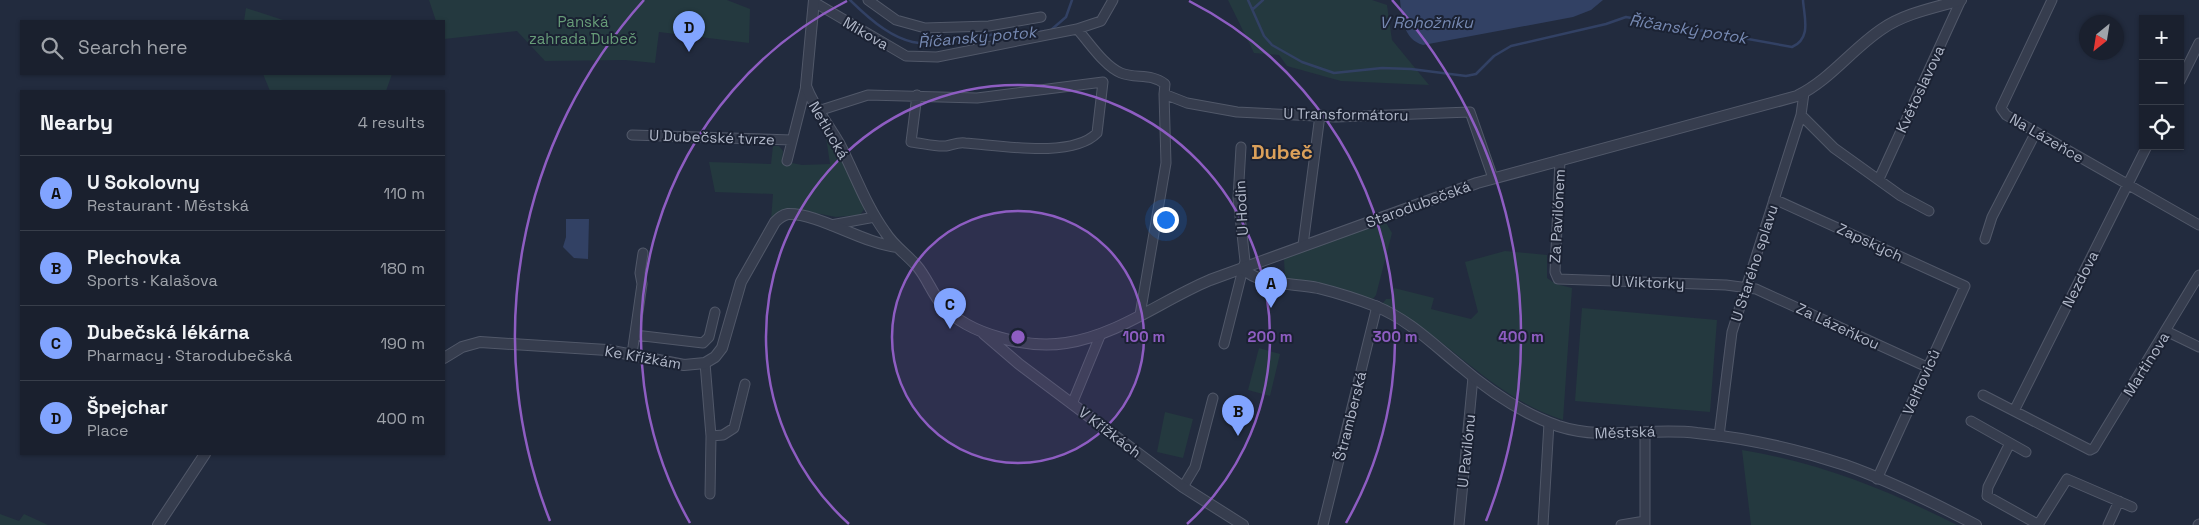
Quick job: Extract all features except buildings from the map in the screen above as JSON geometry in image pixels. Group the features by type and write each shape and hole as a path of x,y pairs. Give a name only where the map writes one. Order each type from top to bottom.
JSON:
{"street":[{"name":"Mikova","path":"868,0 896,20 924,28 989,26 1041,17"},
{"name":"Mikova","path":"814,1 900,53 919,58 937,57 1077,29 1101,21 1113,0"},
{"name":"Starodubečská","path":"897,247 917,266 944,307 982,332 1018,341 1051,344 1100,336 1181,292 1242,268 1493,178 1804,93 1826,77 1883,28 1923,11 1961,0"},
{"name":"Květoslavova","path":"1879,179 1961,0"},
{"name":"Na Lázeňce","path":"2052,0 2001,108 2006,115 2199,225"},
{"name":"Netlucká","path":"814,1 806,86 818,111 839,144 875,218 897,247"},
{"path":"1077,29 1110,66 1119,72 1134,76 1150,76 1165,84 1166,163 1140,314"},
{"path":"2184,72 2199,43"},
{"path":"818,111 868,95 917,95 977,98 1103,82 1097,133 1087,141 1048,148 1021,149 962,143 939,146 911,142 917,95"},
{"path":"787,161 806,86"},
{"name":"U Starého splavu","path":"1719,436 1732,332 1801,115 1804,93"},
{"name":"U Transformátoru","path":"1164,94 1224,111 1341,117 1470,112 1493,178"},
{"path":"1303,246 1320,115"},
{"path":"1801,115 1834,148 1901,196 1929,211"},
{"path":"1985,239 1992,217 2036,132"},
{"name":"U Dubečské tvrze","path":"632,135 792,140"},
{"name":"U Hodin","path":"1224,344 1244,258 1238,198 1241,147"},
{"name":"Nezdova","path":"2014,411 2145,150"},
{"name":"Za Pavilónem","path":"1555,272 1560,160"},
{"name":"Zapských","path":"1774,199 1965,286"},
{"path":"710,494 711,436 705,363 715,357 722,348 740,282 775,222 783,215 790,214 828,225 871,242 897,247"},
{"path":"828,225 875,218"},
{"path":"632,354 642,284 640,273 643,253"},
{"name":"Městská","path":"1242,268 1255,278 1319,288 1376,306 1423,334 1473,377 1508,402 1549,422 1595,434 1682,431 1719,436 1828,460 1877,479 1976,525"},
{"name":"U Viktorky","path":"1555,272 1556,278 1561,280 1747,287"},
{"name":"Martinova","path":"2014,411 2090,450 2094,448 2199,275"},
{"name":"Velfloviců","path":"1877,479 1965,286"},
{"name":"Za Lázeňkou","path":"1747,287 1756,289 1927,367"},
{"name":"Štramberská","path":"1323,525 1376,306"},
{"path":"635,335 703,343 708,338 715,312"},
{"path":"2166,331 2199,347"},
{"name":"V Křížkách","path":"982,332 1072,404 1182,487 1243,525"},
{"path":"1072,404 1100,336"},
{"name":"Ke Křížkám","path":"445,357 462,347 480,342 569,347 632,354 684,365 705,363"},
{"name":"U Pavilónu","path":"1459,525 1473,377"},
{"path":"711,436 723,435 734,428 744,384"},
{"path":"1983,395 2014,411"},
{"path":"1182,487 1195,466 1213,398"},
{"path":"1971,421 2026,452"},
{"path":"1543,525 1549,422"},
{"path":"1621,525 1645,523 1645,432"},
{"path":"2010,443 1988,487 1987,496 2039,525 2067,479 2132,507"},
{"path":"158,525 204,455"},
{"path":"2108,525 2118,501"}],"green space":[{"name":"Panská zahrada Dubeč","path":"429,0 727,0 750,9 749,43 659,32 655,63 625,60 545,61 517,31 445,39 445,20 436,20"},
{"path":"1228,0 1372,0 1387,5 1392,40 1429,85 1341,81 1287,66 1279,55 1254,53"},
{"path":"246,8 283,20 244,20"},
{"path":"263,75 392,75 386,90 270,90"},
{"path":"825,130 843,159 865,208 860,215 836,217 789,208 780,211 771,220 773,194 715,192 709,162 771,164 773,146 779,146 783,151 782,161 802,165 830,164"},
{"path":"1385,221 1392,233 1376,295 1373,299 1285,278 1284,259"},
{"path":"1505,251 1547,255 1547,278 1556,284 1572,288 1563,420 1537,410 1513,397 1407,317 1383,303 1386,299 1391,299 1394,288 1434,298 1431,309 1471,319 1478,312 1465,262"},
{"path":"1582,308 1717,320 1710,412 1575,401"},
{"path":"1259,348 1280,354 1270,396 1248,390"},
{"path":"1165,412 1193,419 1183,458 1157,452"},
{"path":"1742,450 1799,462 1852,479 1904,500 1957,525 1751,525"},
{"path":"0,514 19,521 24,514 48,525 0,525"}],"water":[{"name":"V Rohožníku","path":"1400,0 1603,0 1591,10 1573,17 1423,45 1416,42 1407,33"},
{"path":"566,219 589,219 588,259 574,258 563,247 566,237"}],"waterway":[{"name":"Říčanský potok","path":"850,0 887,31 902,39 917,43 933,44 999,33 1026,34 1045,31"},
{"name":"Říčanský potok","path":"1051,30 1066,17 1072,0"},
{"name":"Říčanský potok","path":"1248,0 1264,36 1272,45 1302,62 1334,73 1382,68 1411,69 1466,76 1476,74 1494,56 1511,46 1606,24 1626,17 1792,47 1798,43 1805,33 1803,0"},
{"path":"1253,9 1263,0"}],"place":[{"name":"Špejchar","path":"689,52"},
{"name":"U Sokolovny","path":"1271,308"},
{"name":"Dubečská lékárna","path":"950,329"},
{"name":"Plechovka","path":"1238,436"}],"district":[{"name":"Dubeč","path":"1282,152"}]}
